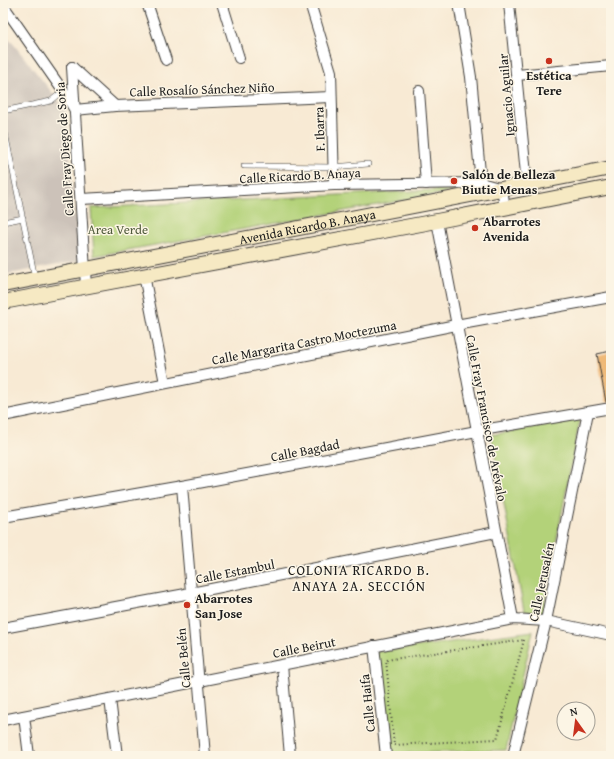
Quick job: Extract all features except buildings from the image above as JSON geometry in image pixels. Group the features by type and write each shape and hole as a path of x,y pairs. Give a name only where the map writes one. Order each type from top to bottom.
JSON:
{"main road":[{"name":"Avenida Ricardo B. Anaya","path":"3,284 611,168"},
{"name":"Avenida Ricardo B. Anaya","path":"3,302 611,187"}],"street":[{"path":"147,3 166,60"},
{"path":"222,3 239,58"},
{"name":"F. Ibarra","path":"310,3 331,72 334,185"},
{"path":"459,3 471,77 481,183"},
{"name":"Ignacio Aguilar","path":"510,3 527,184"},
{"path":"3,5 64,91 75,110"},
{"path":"517,75 611,66"},
{"name":"Calle Fray Diego de Soria","path":"86,286 72,67 115,106"},
{"path":"419,91 426,184"},
{"name":"Calle Rosalío Sánchez Niño","path":"75,110 115,106 331,97"},
{"name":"Calle Ricardo B. Anaya","path":"81,200 334,185 481,183 502,189"},
{"path":"502,189 506,208"},
{"name":"Calle Fray Francisco de Arévalo","path":"436,221 513,619"},
{"path":"144,275 165,383"},
{"name":"Calle Margarita Castro Moctezuma","path":"3,416 456,325 611,297"},
{"name":"Calle Bagdad","path":"3,517 611,408"},
{"name":"Calle Jerusalén","path":"513,756 546,621 588,412"},
{"name":"Calle Belén","path":"182,486 205,756"},
{"name":"Calle Estambul","path":"3,628 191,593 496,532"},
{"name":"Calle Beirut","path":"3,720 513,619 546,621 611,635"},
{"name":"Calle Haifa","path":"374,646 386,756"},
{"path":"282,665 290,756"},
{"path":"110,699 117,756"},
{"path":"24,716 29,756"}],"lane":[{"path":"3,111 51,101 64,91"},
{"path":"3,123 35,278"},
{"path":"244,166 333,167 368,164"},
{"path":"3,222 23,218"}],"path":[{"path":"524,640 497,739 394,745 386,660 393,659 524,640"}],"shaded area":[{"path":"3,31 66,110 79,261 3,275"}],"green space":[{"name":"Area Verde","path":"472,188 94,256 91,208"},
{"path":"580,419 542,615 524,611 491,435"},
{"path":"533,631 506,750 386,754 376,652"}],"place":[{"name":"Estética Tere","path":"549,61"},
{"name":"Salón de Belleza Biutie Menas","path":"454,181"},
{"name":"Abarrotes Avenida","path":"475,228"},
{"name":"Abarrotes San Jose","path":"187,605"}],"district":[{"name":"COLONIA RICARDO B. ANAYA 2A. SECCIÓN","path":"359,578"}]}
